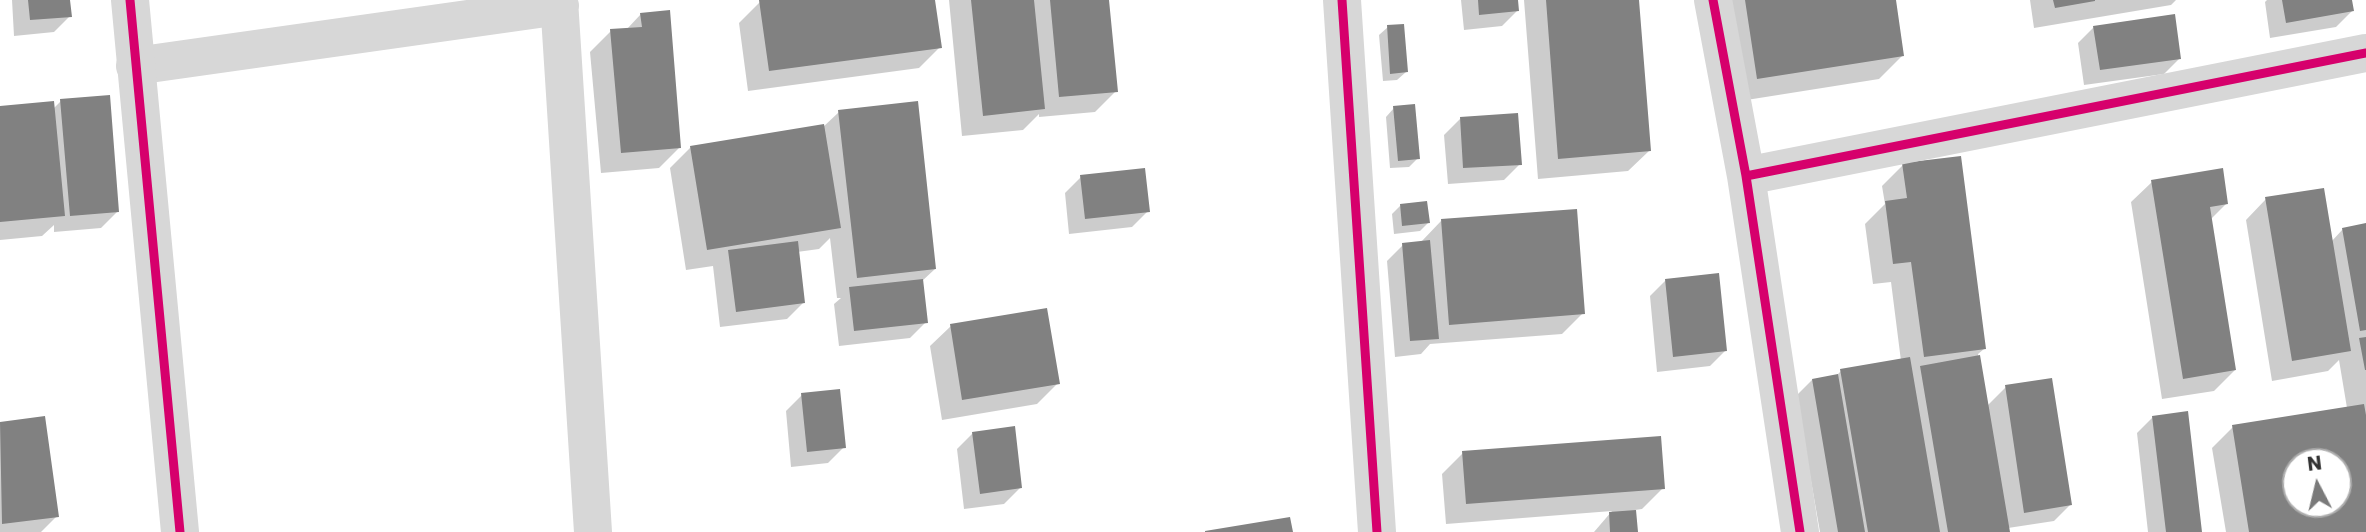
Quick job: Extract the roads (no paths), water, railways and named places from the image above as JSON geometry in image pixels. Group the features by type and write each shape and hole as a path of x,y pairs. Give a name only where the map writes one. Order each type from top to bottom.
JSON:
{"street":[{"path":"130,0 180,532"},
{"path":"1342,0 1377,532"},
{"path":"1713,0 1746,176 1800,532"},
{"path":"135,66 560,3 593,532"},
{"path":"1746,176 2366,52"}]}
